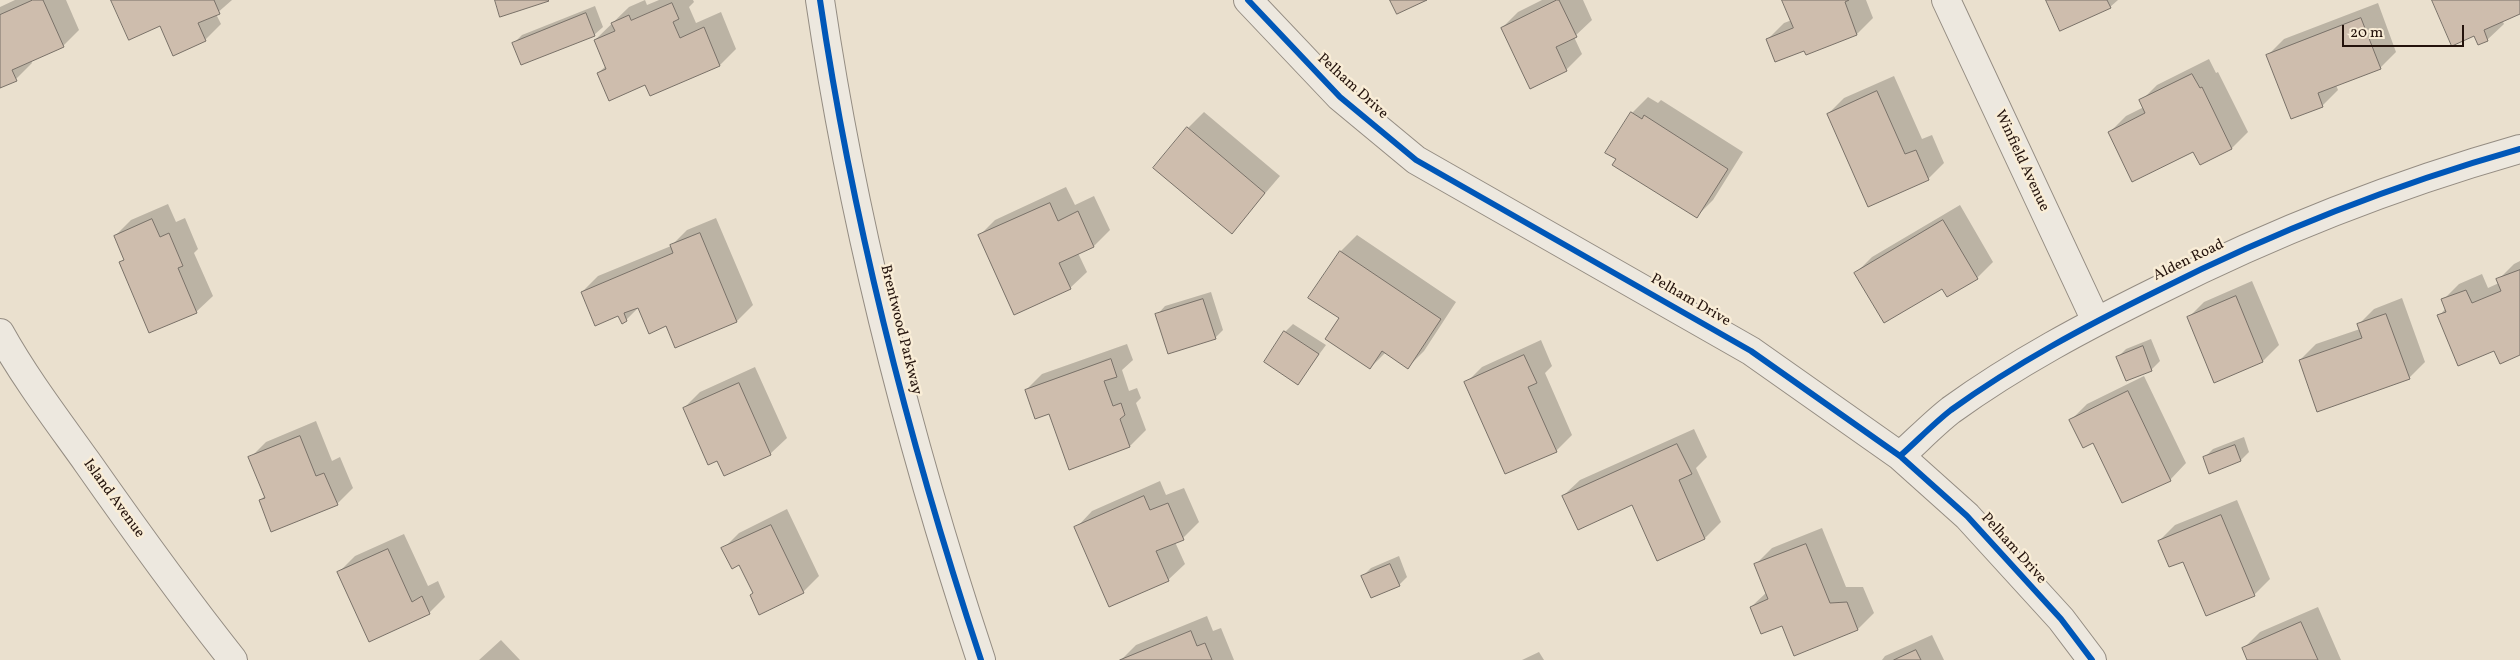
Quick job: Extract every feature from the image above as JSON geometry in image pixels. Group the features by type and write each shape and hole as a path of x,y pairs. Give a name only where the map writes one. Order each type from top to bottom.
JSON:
{"street":[{"name":"Brentwood Parkway","path":"820,0 851,172 890,347 946,556 981,660"},
{"name":"Pelham Drive","path":"1248,0 1340,97 1416,160 1751,351 1900,456 1966,516 2061,619 2092,660"},
{"name":"Winfield Avenue","path":"1946,0 2096,321"},
{"name":"Alden Road","path":"1900,456 1950,412 2027,360 2096,321 2213,263 2324,214 2464,165 2520,149"},
{"name":"Island Avenue","path":"0,334 15,360 105,487 200,619 233,660"}],"building":[{"path":"33,0 43,0 64,47 12,70 17,81 0,88 0,15"},
{"path":"111,0 214,0 220,14 198,23 206,41 173,56 160,26 129,40"},
{"path":"495,0 548,0 549,1 500,17"},
{"path":"1390,0 1427,0 1397,14"},
{"path":"1559,0 1577,37 1556,47 1567,71 1530,89 1501,28"},
{"path":"1782,0 1849,0 1845,2 1857,35 1806,55 1804,51 1775,62 1766,39 1793,28"},
{"path":"2046,0 2107,0 2111,8 2060,31"},
{"path":"2432,0 2520,0 2520,14 2484,30 2488,41 2478,45 2474,36 2452,46"},
{"path":"672,3 679,19 673,22 680,38 704,27 720,66 650,96 645,85 609,101 597,73 606,69 594,40 615,31 611,23 629,15 631,20"},
{"path":"586,13 595,36 521,65 512,43"},
{"path":"2361,18 2381,69 2318,93 2323,107 2291,119 2266,55"},
{"path":"2192,74 2200,88 2202,87 2232,149 2200,165 2193,152 2132,182 2108,132 2145,113 2139,100"},
{"path":"1877,91 1905,154 1916,150 1929,180 1868,207 1827,114"},
{"path":"1631,112 1642,119 1644,115 1728,169 1697,218 1612,165 1616,159 1605,153"},
{"path":"1187,127 1265,193 1232,234 1153,168"},
{"path":"1050,203 1058,221 1078,211 1094,247 1059,263 1071,289 1014,315 978,235"},
{"path":"152,219 160,237 169,233 183,266 178,268 197,313 149,333 119,262 124,260 114,236"},
{"path":"1943,220 1978,279 1947,297 1942,289 1884,323 1854,273"},
{"path":"700,233 737,322 675,348 666,326 649,334 638,308 624,313 627,321 622,324 618,316 595,326 581,292 673,253 670,245"},
{"path":"1340,251 1441,319 1408,369 1382,351 1370,369 1325,339 1339,318 1308,298"},
{"path":"2520,270 2520,355 2500,364 2494,351 2458,366 2437,315 2446,312 2441,299 2466,290 2472,303 2501,291 2496,279"},
{"path":"2236,296 2263,362 2214,383 2187,317"},
{"path":"1203,299 1216,339 1168,354 1155,314"},
{"path":"2386,314 2410,379 2317,412 2299,360 2362,338 2357,324"},
{"path":"1284,331 1319,354 1298,385 1264,362"},
{"path":"2143,346 2152,371 2126,381 2116,357"},
{"path":"1524,355 1537,383 1528,387 1557,452 1505,474 1464,382"},
{"path":"1111,359 1117,377 1104,381 1113,406 1121,403 1125,415 1120,419 1130,447 1069,470 1049,414 1035,419 1025,390"},
{"path":"739,383 771,455 724,476 717,461 708,465 683,408"},
{"path":"2128,391 2171,481 2122,503 2093,443 2083,448 2069,420"},
{"path":"300,436 316,476 324,473 338,505 271,532 259,500 265,498 248,457"},
{"path":"1677,444 1692,474 1679,480 1705,539 1657,561 1632,505 1578,530 1562,496"},
{"path":"2235,445 2241,461 2209,474 2203,457"},
{"path":"1144,496 1150,510 1168,503 1184,540 1156,551 1169,581 1109,607 1074,527"},
{"path":"2221,515 2255,596 2206,616 2183,562 2169,567 2158,541"},
{"path":"771,525 804,593 759,615 750,595 753,593 739,565 732,569 721,548"},
{"path":"1806,544 1830,603 1847,602 1858,630 1794,656 1782,626 1761,634 1750,607 1768,599 1754,564"},
{"path":"388,549 412,602 422,596 430,614 369,642 337,572"},
{"path":"1390,564 1400,586 1371,598 1361,576"},
{"path":"2301,622 2318,660 2247,660 2242,648"},
{"path":"1191,631 1197,646 1205,643 1212,660 1120,660"},
{"path":"1916,650 1921,660 1894,660"}],"cycle path":[{"path":"820,0 849,168 886,334 931,498 981,660"},
{"path":"1248,0 1340,97 1416,160 1751,351 1900,456 1967,516 2061,619 2092,660"},
{"path":"1900,456 1951,410 2001,376 2078,332 2157,291 2246,249 2336,211 2426,178 2520,149"}]}
